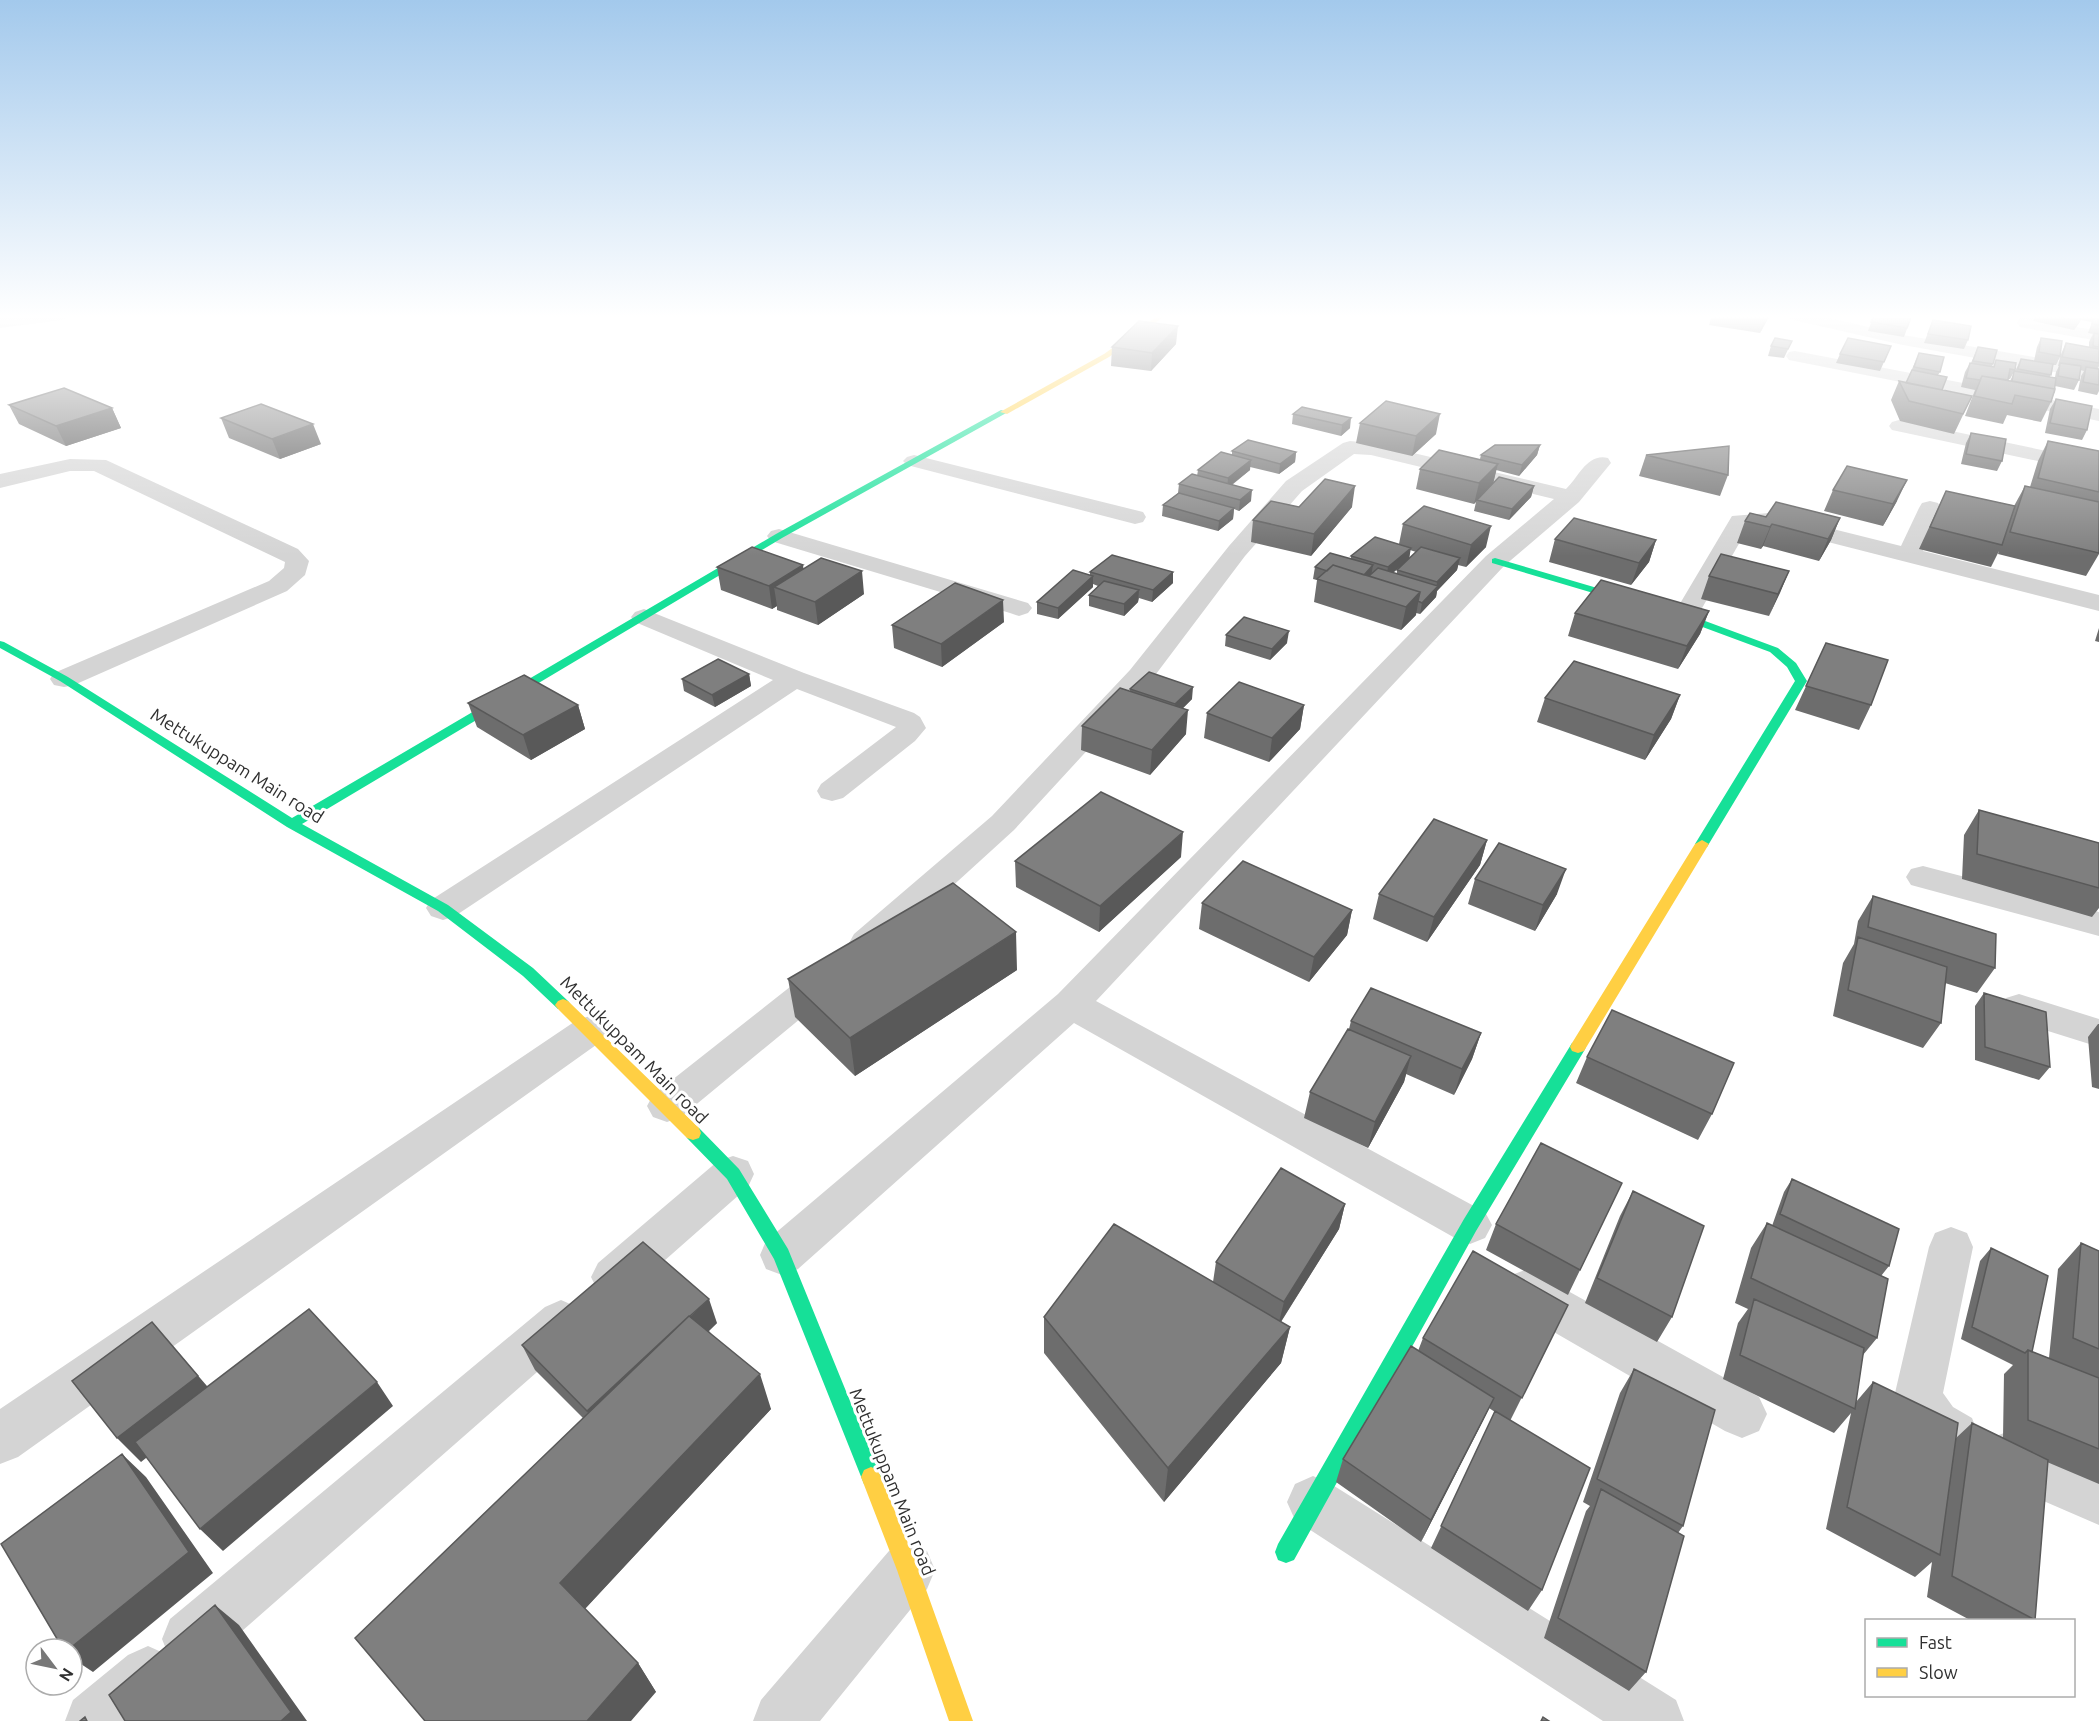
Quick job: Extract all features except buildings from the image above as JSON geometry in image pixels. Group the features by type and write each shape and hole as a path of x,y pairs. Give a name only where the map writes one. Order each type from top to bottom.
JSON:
{"street":[{"path":"292,824 779,536 1034,395"},
{"path":"1998,395 2099,415"},
{"path":"1899,426 2099,468"},
{"path":"667,1106 846,961 1003,823 1140,676 1266,516 1294,486 1345,450 1355,447 1371,449 1571,497"},
{"path":"914,461 1134,517"},
{"path":"782,1256 1071,1004 1495,561 1571,497 1600,463"},
{"path":"0,481 70,465 98,465 290,554 297,561 296,570 278,586 64,679"},
{"path":"1909,556 1930,508"},
{"path":"1685,618 1740,521 1769,520 2099,603"},
{"path":"779,536 1019,608"},
{"path":"1286,1552 1462,1238 1801,681 1792,665 1774,650 1685,618 1495,561"},
{"path":"644,617 794,679 904,718 910,723 910,728 905,735 832,791"},
{"name":"Mettukuppam Main road","path":"0,644 64,679 292,824 443,908 528,972 590,1030 733,1174 782,1256 908,1570 961,1721"},
{"path":"443,908 794,679"},
{"path":"1923,877 2099,924"},
{"path":"1071,1004 1462,1238 1742,1414"},
{"path":"2019,1008 2099,1033"},
{"path":"0,1439 590,1030"},
{"path":"94,1721 733,1174"},
{"path":"1951,1247 1919,1393 1926,1413 1945,1432 2099,1499"},
{"path":"1313,1502 1655,1721"},
{"path":"782,1721 908,1570"}],"traffic: fast":[{"path":"292,824 779,536 1004,412"},
{"path":"1495,561 1685,617 1774,650 1792,665 1801,681 1702,844"},
{"path":"0,644 64,679 292,824 443,908 528,972 563,1005"},
{"path":"1286,1552 1470,1225 1578,1047"},
{"path":"693,1133 733,1174 782,1255 871,1477"}],"traffic: slow":[{"path":"1004,412 1035,395"},
{"path":"1578,1047 1702,844"},
{"path":"563,1005 693,1133"},
{"path":"871,1477 908,1570 961,1721"}]}
